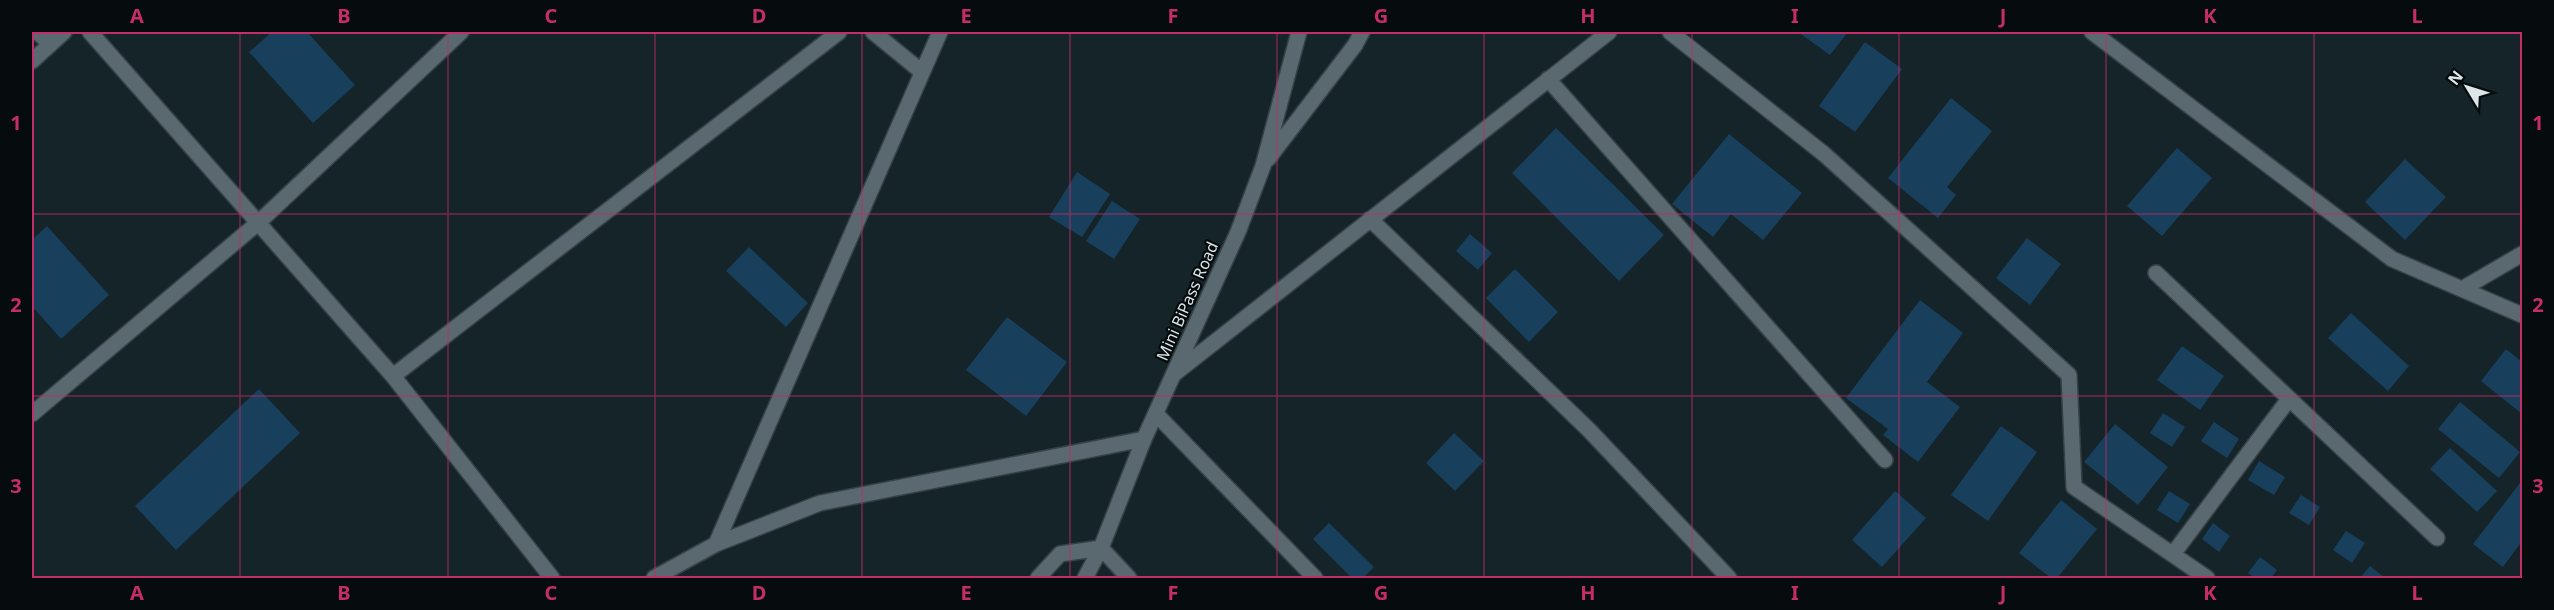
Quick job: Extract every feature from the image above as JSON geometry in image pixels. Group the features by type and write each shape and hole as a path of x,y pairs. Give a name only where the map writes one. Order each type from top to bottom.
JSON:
{"street":[{"path":"37,32 51,44"},
{"path":"32,61 64,32"},
{"path":"90,32 393,376 552,579"},
{"path":"32,414 258,222 461,32"},
{"path":"393,376 839,32"},
{"path":"873,32 922,72"},
{"path":"716,544 940,32"},
{"name":"Mini BiPass Road","path":"1085,579 1101,548 1144,439 1238,232 1263,166 1299,32"},
{"path":"1263,166 1355,45 1362,32"},
{"path":"1174,374 1609,32"},
{"path":"1670,32 1824,154 2069,375 2074,487 2207,579"},
{"path":"2091,32 2392,259 2523,315"},
{"path":"1548,79 1886,460"},
{"path":"1370,219 1589,430 1729,579"},
{"path":"2462,289 2523,254"},
{"path":"2156,273 2437,538"},
{"path":"2173,554 2289,399"},
{"path":"1156,414 1315,579"},
{"path":"654,579 716,544 820,503 1144,439"},
{"path":"1038,579 1060,554 1101,548 1129,579"}],"building":[{"path":"272,32 307,32 355,85 313,123 249,52"},
{"path":"1798,32 1848,32 1830,55"},
{"path":"1865,42 1902,69 1855,132 1819,106"},
{"path":"1951,98 1992,131 1947,187 1956,195 1938,218 1888,178"},
{"path":"1556,128 1664,235 1619,281 1512,173"},
{"path":"1729,134 1802,193 1763,240 1731,214 1713,237 1672,204"},
{"path":"2177,148 2212,178 2162,236 2127,206"},
{"path":"2405,159 2446,197 2405,240 2365,202"},
{"path":"1077,172 1110,194 1082,237 1049,217"},
{"path":"1112,201 1140,219 1114,259 1086,241"},
{"path":"47,226 109,295 61,339 32,306 32,240"},
{"path":"1470,234 1492,253 1478,270 1456,251"},
{"path":"2027,238 2061,264 2030,305 1996,278"},
{"path":"749,247 808,303 786,327 726,271"},
{"path":"1515,269 1558,312 1529,342 1486,298"},
{"path":"1920,300 1963,333 1927,382 1960,407 1918,462 1883,435 1888,429 1846,398"},
{"path":"2351,313 2409,366 2388,391 2328,338"},
{"path":"1007,317 1067,362 1026,416 966,370"},
{"path":"2182,346 2224,376 2200,410 2157,380"},
{"path":"2506,349 2522,362 2522,414 2481,381"},
{"path":"259,389 300,433 176,550 135,506"},
{"path":"2460,402 2520,452 2499,478 2438,429"},
{"path":"2163,413 2185,427 2172,447 2150,433"},
{"path":"2214,422 2239,439 2227,458 2201,441"},
{"path":"2115,424 2168,467 2138,505 2084,462"},
{"path":"2001,426 2037,452 1988,521 1951,495"},
{"path":"1454,433 1484,461 1455,491 1426,463"},
{"path":"2450,448 2497,491 2477,512 2430,469"},
{"path":"2259,461 2285,477 2274,495 2248,480"},
{"path":"2520,483 2522,485 2522,541 2503,567 2473,544"},
{"path":"1895,491 1926,518 1882,567 1852,540"},
{"path":"2169,491 2190,504 2178,523 2157,510"},
{"path":"2301,495 2320,507 2309,525 2289,513"},
{"path":"2061,500 2097,529 2057,578 2051,578 2019,553"},
{"path":"1329,523 1374,567 1363,578 1352,578 1313,539"},
{"path":"2213,523 2230,536 2219,552 2202,539"},
{"path":"2346,531 2365,543 2352,563 2333,550"},
{"path":"2260,557 2277,570 2271,578 2255,578 2248,573"},
{"path":"2370,566 2385,578 2360,578"}]}
